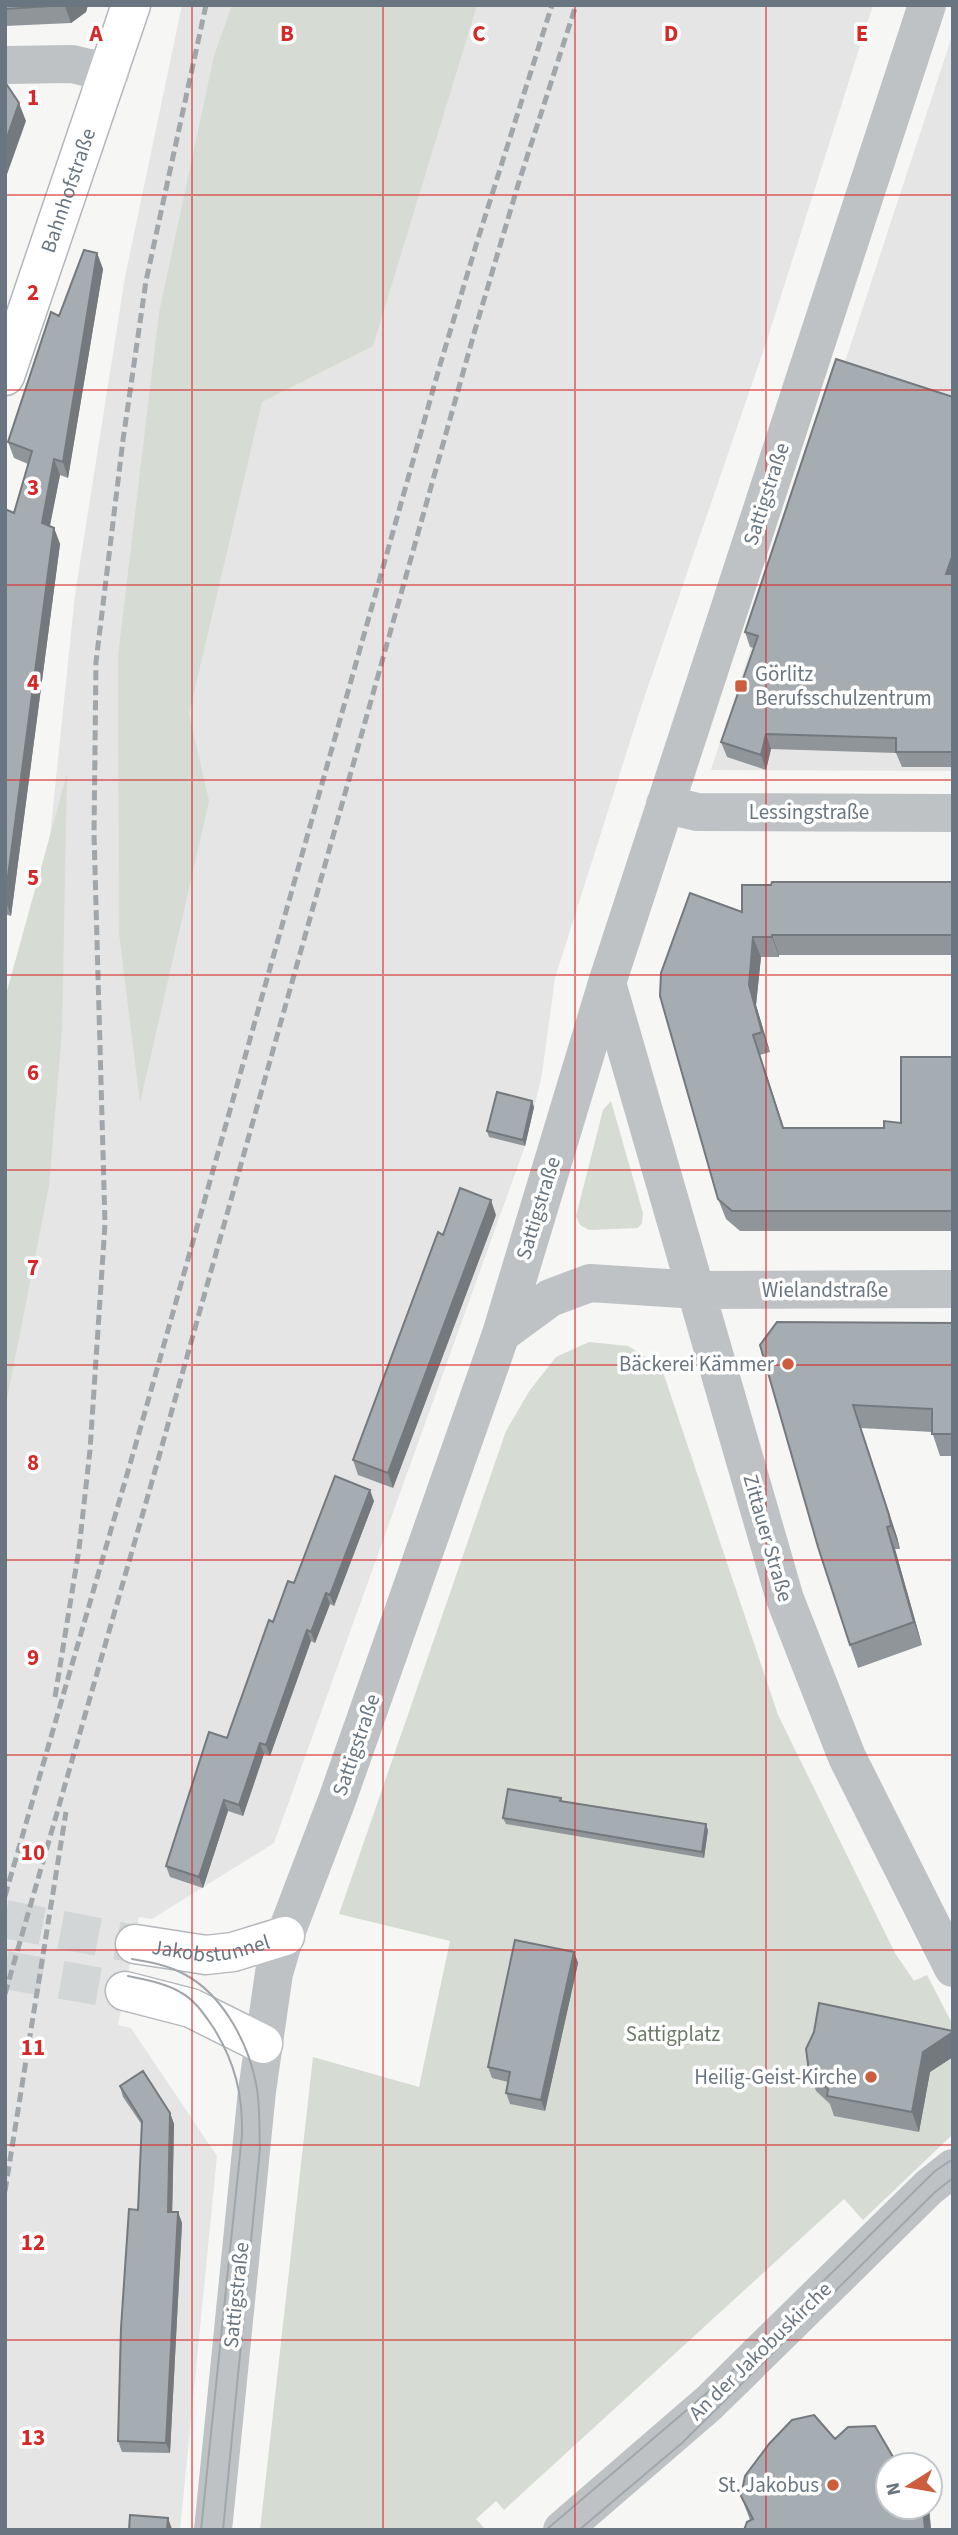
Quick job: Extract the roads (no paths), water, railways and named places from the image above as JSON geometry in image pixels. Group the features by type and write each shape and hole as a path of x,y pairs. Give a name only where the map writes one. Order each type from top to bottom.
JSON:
{"main road":[{"name":"Bahnhofstraße","path":"5,376 131,5"},
{"name":"Jakobstunnel","path":"135,1944 206,1955 233,1952 285,1936"},
{"path":"125,1991 191,2008 263,2044"}],"street":[{"name":"Sattigstraße","path":"213,2530 263,2044 274,1973 501,1334 607,983 927,5"},
{"path":"5,65 72,64 110,73"},
{"name":"Lessingstraße","path":"665,804 697,812 953,813"},
{"path":"501,1334 551,1298 590,1283 697,1290 607,983"},
{"name":"Wielandstraße","path":"697,1290 953,1289"},
{"name":"Zittauer Straße","path":"697,1290 785,1599 847,1757 953,1968"},
{"name":"An der Jakobuskirche","path":"562,2530 709,2403 929,2187 953,2168"}],"tunnel":[{"path":"5,1919 135,1944"},
{"path":"5,1970 125,1991"}],"tram line":[{"path":"132,1959 178,1971 211,1995 223,2008 241,2039 257,2089 260,2148 223,2530"},
{"path":"128,1976 174,1989 199,2008 227,2053 241,2106 242,2135 201,2530"},
{"path":"546,2530 729,2374 935,2171 953,2159"},
{"path":"579,2530 682,2443 935,2192 953,2178"}],"railway":[{"path":"55,1697 79,1549 90,1450 105,1224 94,834 96,662 123,440 146,281 206,5"},
{"path":"5,1896 139,1433 440,365 552,5"},
{"path":"5,1994 151,1485 475,330 576,5"},
{"path":"5,2191 66,1812"}],"place":[{"name":"Görlitz Berufsschulzentrum","path":"741,686"},
{"name":"Bäckerei Kämmer","path":"788,1364"},
{"name":"Heilig-Geist-Kirche","path":"871,2077"},
{"name":"St. Jakobus","path":"833,2485"}],"park label":[{"name":"Sattigplatz","path":"673,2034"}]}
